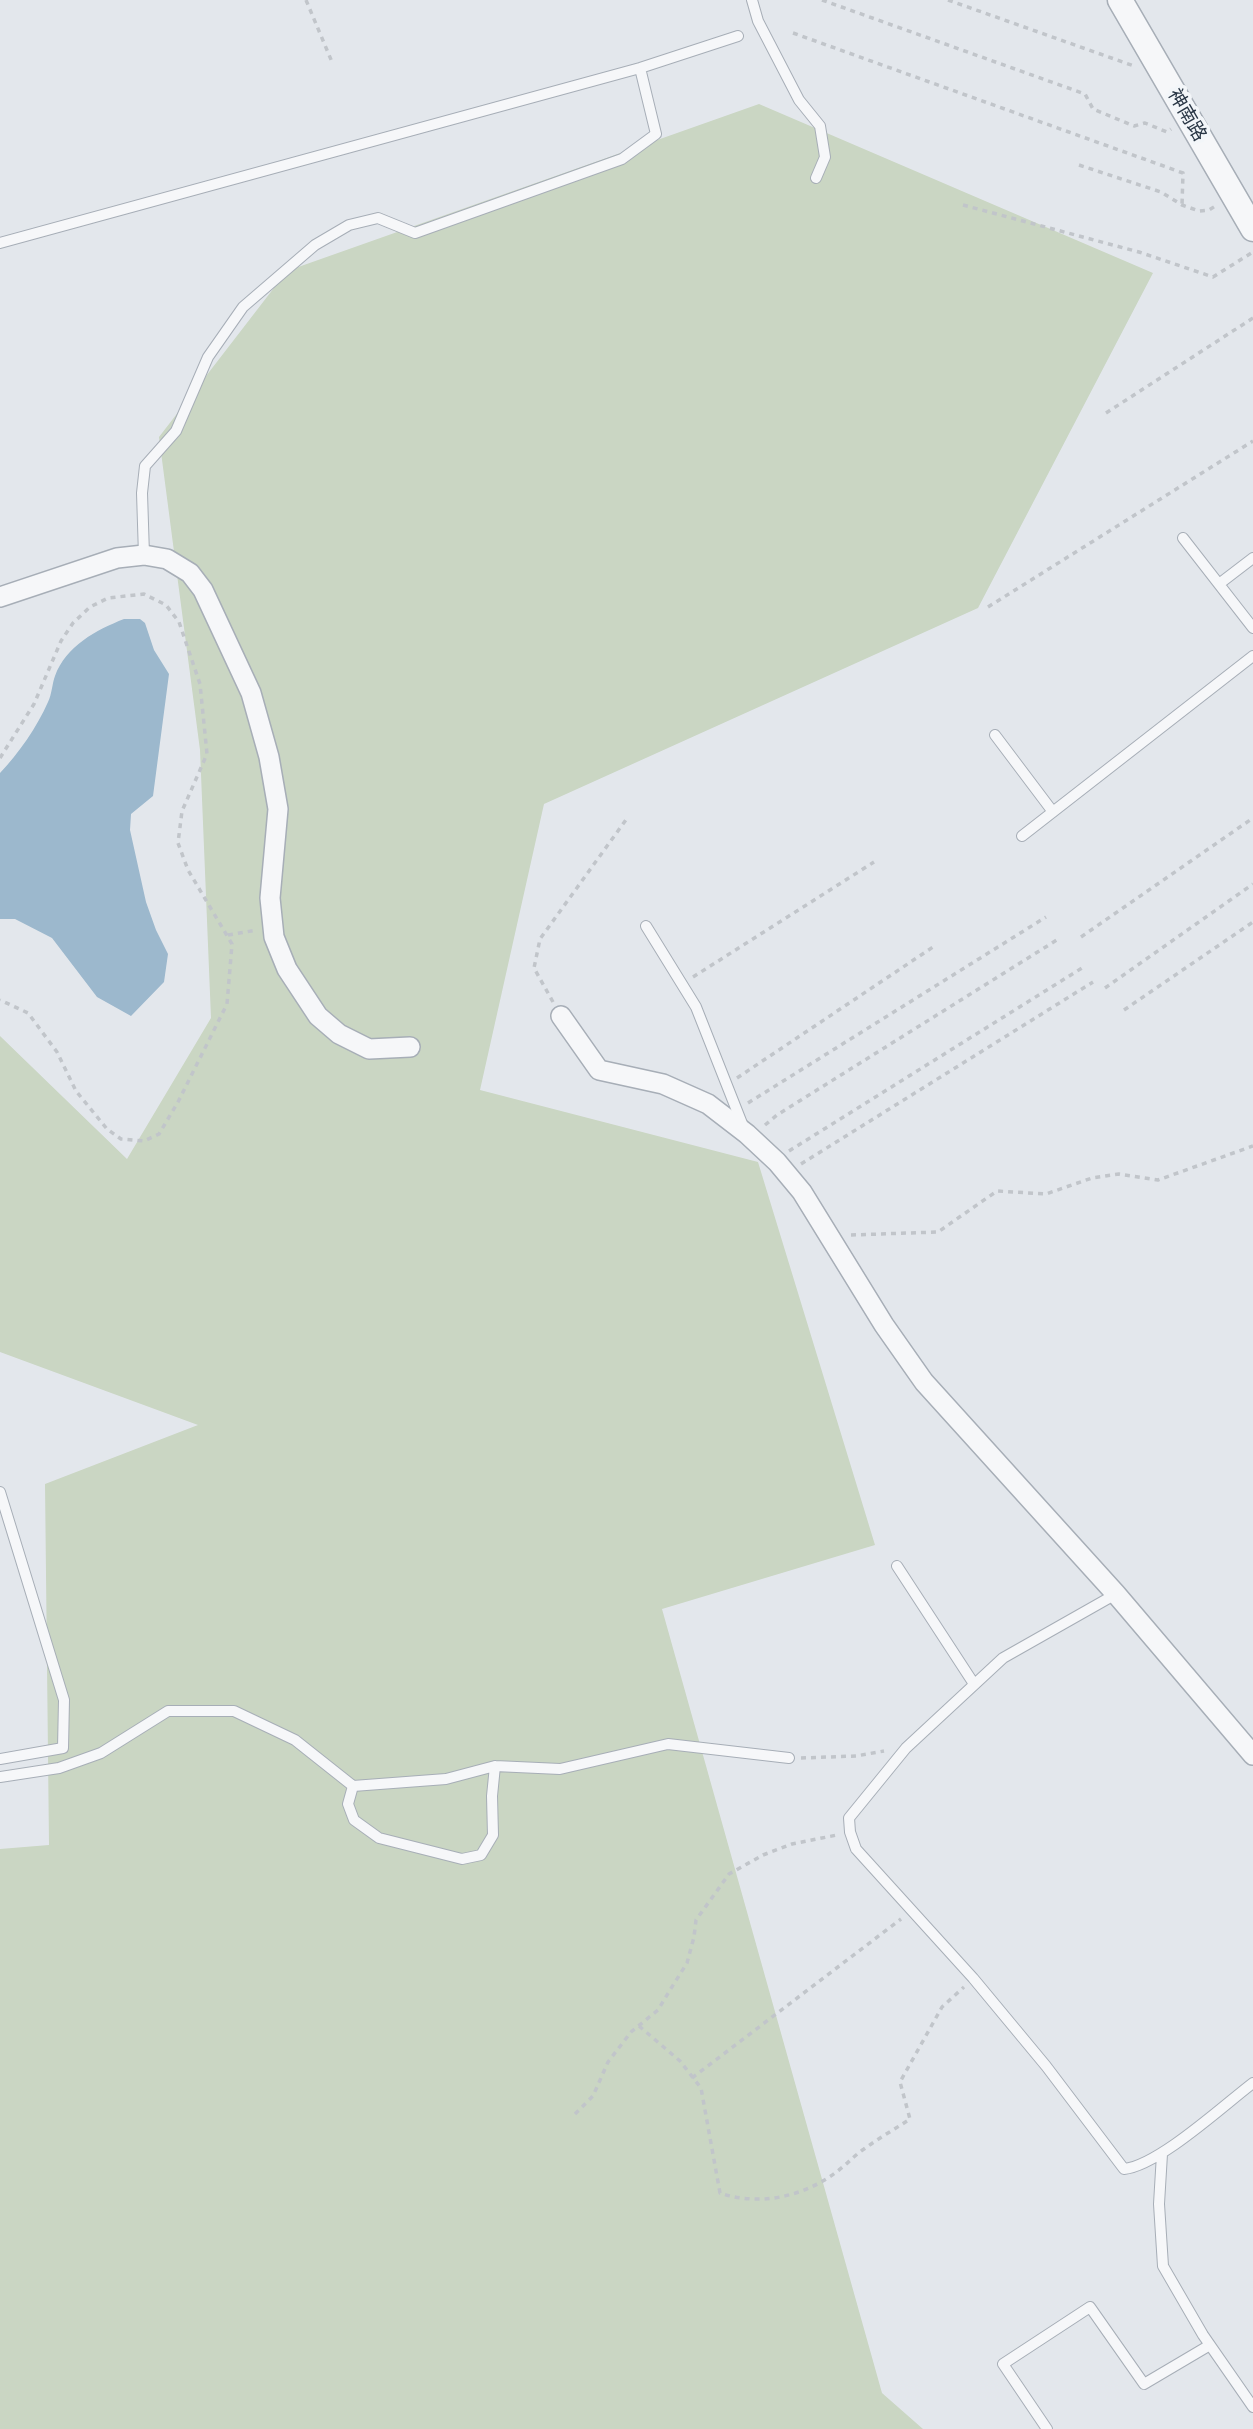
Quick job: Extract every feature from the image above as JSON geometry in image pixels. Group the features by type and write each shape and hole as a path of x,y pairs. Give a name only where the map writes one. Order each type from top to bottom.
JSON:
{"street":[{"name":"神南路","path":"1120,0 1246,211"},
{"path":"0,597 117,558 144,555 167,559 190,573 204,590 251,693 269,757 278,809 270,898 272,927 287,969 318,1016 339,1034 369,1049 410,1047"},
{"path":"561,1016 599,1070 663,1084 708,1104 751,1138 783,1169 802,1192 884,1325 924,1382 1116,1594 1253,1755"}],"lane":[{"path":"752,0 758,21 799,100 820,126 825,157 816,178"},
{"path":"0,243 640,68 738,36"},
{"path":"144,555 142,493 145,466 176,431 208,357 243,307 315,245 349,225 377,218 415,233 622,159 656,134 640,68"},
{"path":"1183,538 1253,628"},
{"path":"1219,584 1253,558"},
{"path":"1022,836 1253,656"},
{"path":"995,735 1053,812"},
{"path":"646,926 696,1007 726,1085 751,1138"},
{"path":"0,1492 64,1700 63,1748 0,1759"},
{"path":"897,1566 974,1684"},
{"path":"1116,1594 1003,1658 906,1748 849,1818 850,1832 856,1849 973,1978 1046,2066 1124,2169 1137,2168 1162,2154 1253,2082"},
{"path":"0,1777 59,1768 101,1753 168,1712 233,1712 295,1740 353,1786 446,1779 495,1766 560,1769 668,1744 789,1758"},
{"path":"353,1786 348,1804 354,1820 379,1838 462,1859 481,1855 492,1835 495,1766"},
{"path":"1162,2154 1159,2204 1163,2266 1210,2345 1253,2407"},
{"path":"1047,2429 1003,2364 1090,2307 1144,2384 1210,2345"}],"path":[{"path":"306,0 332,62"},
{"path":"822,0 1085,94 1093,109 1133,125 1146,123 1167,132 1189,118"},
{"path":"948,0 1136,66 1156,61"},
{"path":"793,33 1183,173 1182,205"},
{"path":"1079,165 1161,192 1182,205 1199,211 1246,211"},
{"path":"963,205 1139,252 1213,277 1253,252"},
{"path":"1106,413 1253,318"},
{"path":"988,607 1253,441"},
{"path":"0,758 34,704 61,641 73,623 90,607 108,598 144,594 166,605 179,622 200,684 207,754 182,810 178,843 188,870 233,944 227,1004 159,1134 144,1141 121,1139 107,1129 76,1091 57,1052 27,1013 0,1000"},
{"path":"561,1016 534,968 540,939 628,817"},
{"path":"1081,937 1253,818"},
{"path":"682,984 874,862"},
{"path":"1105,988 1253,884"},
{"path":"737,1110 1046,916"},
{"path":"1124,1010 1253,922"},
{"path":"228,935 272,927"},
{"path":"751,1138 777,1115 1060,938"},
{"path":"726,1085 933,947"},
{"path":"783,1169 791,1150 1082,968"},
{"path":"783,1169 800,1164 1093,982"},
{"path":"830,1235 938,1232 998,1191 1046,1194 1092,1178 1119,1174 1158,1180 1253,1146"},
{"path":"789,1758 856,1756 906,1748"},
{"path":"575,2115 593,2096 608,2062 639,2026 658,2010 687,1963 696,1920 729,1874 763,1855 792,1844 850,1832"},
{"path":"692,2078 911,1912"},
{"path":"639,2026 680,2062 701,2088 720,2193 766,2201 796,2193 837,2172 863,2150 911,2119 900,2082 942,2007 973,1978"}],"green space":[{"path":"759,104 1153,273 978,608 544,804 480,1090 758,1162 875,1545 662,1609 882,2393 923,2429 0,2429 0,1849 49,1845 45,1484 198,1425 0,1352 0,1036 127,1159 211,1018 200,750 159,437 287,271"}],"water":[{"path":"124,619 140,619 145,623 154,650 169,674 153,796 131,814 130,830 146,902 168,954 164,982 131,1016 97,997 52,938 15,919 0,919 0,773 39,721 55,676 66,656 83,640"}]}
